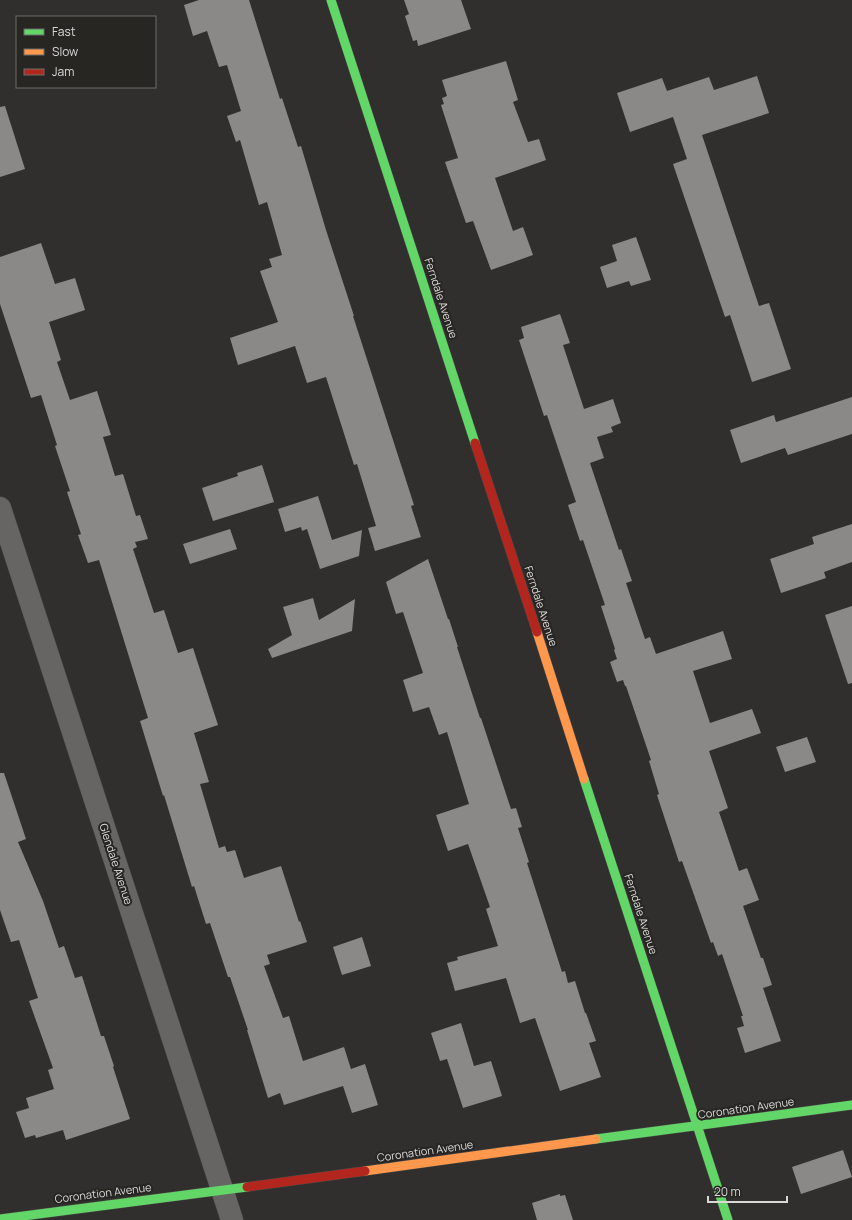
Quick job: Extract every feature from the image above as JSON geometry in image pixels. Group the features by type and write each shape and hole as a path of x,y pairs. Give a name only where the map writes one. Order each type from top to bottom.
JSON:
{"street":[{"name":"Ferndale Avenue","path":"331,0 728,1220"},
{"name":"Glendale Avenue","path":"0,508 232,1220"},
{"name":"Coronation Avenue","path":"0,1219 698,1127 852,1105"}],"building":[{"path":"199,0 249,0 280,99 282,98 298,147 301,146 353,316 414,505 411,506 421,537 375,551 368,528 376,526 357,464 354,465 326,377 307,383 295,346 238,365 230,338 278,322 260,271 272,267 269,259 282,255 267,202 259,205 240,140 236,142 227,116 241,111 227,65 219,67 207,31 193,36 184,5"},
{"path":"404,0 461,0 471,29 418,46 417,40 413,41 405,16 409,14"},
{"path":"506,61 518,100 513,102 528,142 539,139 546,160 495,178 513,231 523,227 533,255 491,270 473,221 466,223 445,162 458,158 441,105 444,104 442,98 447,96 442,80"},
{"path":"757,76 769,113 702,135 759,306 769,303 791,369 752,382 730,315 725,317 673,164 687,159 673,117 630,132 617,93 662,78 667,91 709,77 714,90"},
{"path":"5,106 25,169 0,177 0,107"},
{"path":"636,237 651,280 631,286 629,281 607,288 600,267 617,261 612,245"},
{"path":"41,243 55,284 75,278 85,310 49,322 61,360 57,362 70,400 97,391 111,435 103,437 115,476 123,474 136,516 140,515 148,539 135,542 137,547 133,549 154,613 164,610 178,653 193,648 218,725 194,733 209,782 200,784 219,848 225,846 227,852 235,850 244,878 281,866 307,942 267,955 270,964 264,966 283,1018 289,1016 303,1061 344,1047 351,1069 365,1064 378,1105 352,1113 343,1086 284,1105 280,1093 268,1098 248,1030 230,977 228,977 210,923 206,924 194,886 192,887 164,795 163,796 140,721 148,718 99,560 88,563 78,535 81,534 67,492 70,491 55,446 57,445 41,395 31,398 0,304 0,257"},
{"path":"560,314 570,343 563,345 584,409 613,399 621,423 611,427 613,432 597,437 604,458 590,463 619,550 621,549 632,581 626,583 645,639 650,637 656,654 723,631 732,659 693,671 710,723 752,709 761,733 709,751 728,808 719,812 739,871 747,868 759,900 743,906 772,985 763,988 781,1041 745,1053 737,1028 744,1026 741,1016 743,1016 722,954 718,956 713,942 711,943 682,861 679,862 657,795 659,794 649,761 651,760 626,686 623,680 617,682 610,662 617,659 601,606 605,605 583,540 580,541 568,505 576,502 547,415 544,416 519,340 524,338 521,327"},
{"path":"852,397 852,434 788,455 785,448 741,463 730,430 774,415 776,422"},
{"path":"262,465 274,502 213,521 202,488 238,476 237,473"},
{"path":"318,496 332,540 362,530 359,556 320,569 307,529 302,531 301,527 285,532 278,509"},
{"path":"852,524 852,562 824,572 826,578 781,593 770,559 814,544 812,537"},
{"path":"230,529 237,549 190,564 183,544"},
{"path":"428,559 511,809 516,808 522,827 518,828 529,862 527,863 562,972 565,971 568,983 575,981 596,1041 589,1043 601,1077 560,1091 535,1018 520,1023 506,978 455,991 447,963 458,960 457,957 498,946 486,909 490,907 468,844 448,851 436,815 469,804 447,732 439,735 429,707 413,712 403,680 423,673 403,612 396,614 386,582"},
{"path":"313,598 319,620 355,599 352,631 272,658 268,649 292,635 283,607"},
{"path":"852,606 852,683 848,684 825,615"},
{"path":"807,737 816,762 785,772 776,747"},
{"path":"0,773 4,773 26,839 18,842 43,901 59,948 64,946 75,978 82,976 101,1036 104,1036 130,1119 66,1140 63,1130 36,1138 35,1135 25,1138 16,1112 29,1108 26,1098 54,1089 48,1070 53,1068 29,1001 38,998 19,940 11,942 0,910"},
{"path":"362,937 371,966 342,975 333,947"},
{"path":"461,1023 474,1066 491,1061 502,1096 463,1108 447,1059 440,1061 431,1033"},
{"path":"843,1150 852,1177 801,1194 792,1167"},
{"path":"560,1194 560,1196 565,1195 573,1220 537,1220 532,1203"}],"traffic: fast":[{"path":"331,0 475,443"},
{"path":"584,779 728,1220"},
{"path":"596,1139 852,1105"},
{"path":"0,1219 247,1187"}],"traffic: slow":[{"path":"537,632 584,779"},
{"path":"365,1171 596,1139"}],"traffic: jam":[{"path":"475,443 537,632"},
{"path":"247,1187 365,1171"}]}
